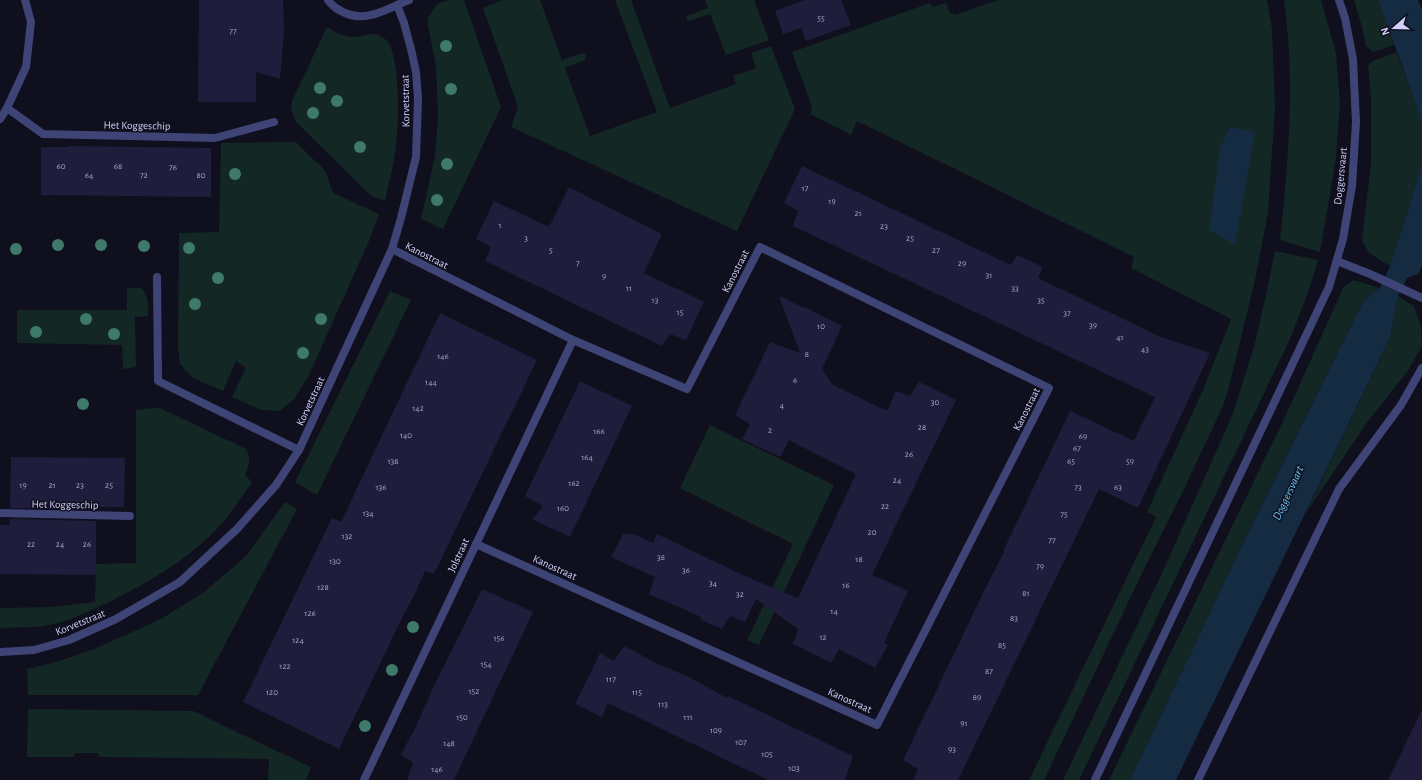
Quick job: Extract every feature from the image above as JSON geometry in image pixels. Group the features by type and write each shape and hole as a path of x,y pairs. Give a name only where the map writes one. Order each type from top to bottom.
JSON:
{"street":[{"path":"0,119 7,108 26,67 31,22 25,0"},
{"path":"328,0 334,8 352,16 364,17 378,14 409,0"},
{"name":"Doggersvaart","path":"1095,780 1329,287 1343,239 1352,186 1356,122 1353,59 1345,18 1339,0"},
{"name":"Korvetstraat","path":"0,652 34,650 69,640 116,619 180,582 242,524 276,485 299,450 392,249 416,157 418,100 416,72 404,23 397,5"},
{"name":"Het Koggeschip","path":"7,108 43,134 215,138 274,122"},
{"name":"Kanostraat","path":"392,249 573,340 687,390 760,246 1049,388 877,725 476,544"},
{"path":"1337,261 1370,274 1419,297"},
{"path":"157,277 158,381 299,450"},
{"name":"Jolstraat","path":"364,780 573,340"},
{"path":"1198,780 1339,489 1401,405 1422,368"},
{"name":"Het Koggeschip","path":"0,513 130,516"}],"green space":[{"path":"448,0 464,0 501,107 443,229 421,219 435,156 438,117 436,67 428,18 437,4"},
{"path":"503,0 540,0 562,60 582,53 585,54 585,60 565,68 590,136 657,112 615,0 631,0 670,108 736,84 733,76 756,68 751,53 771,46 795,109 737,231 511,127 518,107 483,8"},
{"path":"705,0 754,0 769,40 726,55 710,14 689,21 686,18 687,16 708,8"},
{"path":"998,0 1267,0 1272,29 1275,108 1268,212 1255,280 1229,387 1223,406 1184,489 1143,571 1044,780 1029,780 1156,517 1147,512 1202,392 1231,319 1131,268 1134,257 857,121 851,135 810,114 812,107 792,52 930,3 932,7 946,3 950,13 955,15"},
{"path":"1284,0 1321,0 1336,53 1340,102 1336,159 1320,252 1280,240 1290,120 1289,60"},
{"path":"1354,0 1378,0 1394,45 1373,52 1366,46"},
{"path":"327,27 348,37 370,34 381,36 390,47 397,75 398,128 394,159 385,201 368,193 296,122 291,110 292,101"},
{"path":"1396,52 1417,107 1422,125 1422,165 1390,266 1368,252 1362,240 1371,164 1371,96 1368,67 1373,61"},
{"path":"296,142 320,165 326,173 333,193 379,214 369,241 309,375 294,399 280,411 261,410 232,397 246,368 236,361 223,391 193,378 180,364 178,348 179,233 219,232 221,143"},
{"path":"1275,251 1318,260 1308,293 1290,339 1079,780 1063,780 1163,571 1232,416 1254,347"},
{"path":"1354,280 1380,288 1364,300 1244,541 1130,780 1109,780 1285,417 1344,286"},
{"path":"127,288 141,288 144,291 148,301 148,316 135,317 136,367 123,369 122,345 17,343 17,310 127,310"},
{"path":"390,291 411,300 317,495 295,482"},
{"path":"1398,296 1414,306 1421,326 1422,346 1407,372 1368,421 1306,513 1390,338"},
{"path":"160,408 246,449 249,456 249,462 245,475 252,482 232,511 209,537 175,564 138,587 113,600 76,617 54,624 0,628 0,608 52,607 95,602 96,564 136,563 136,410"},
{"path":"710,425 834,485 759,645 747,640 793,544 680,488"},
{"path":"285,502 297,509 198,695 28,695 27,669 56,662 94,649 159,620 203,593 246,556"},
{"path":"28,709 193,711 311,767 306,780 268,780 269,759 99,757 98,753 74,753 74,757 27,757"}],"water":[{"path":"1378,0 1418,0 1422,10 1422,125 1417,107"},
{"path":"1230,127 1255,132 1235,245 1209,230 1220,148"},
{"path":"1422,165 1422,266 1418,274 1407,278 1398,296 1390,338 1176,780 1130,780 1244,541 1364,300 1380,288 1390,266"}],"building":[{"path":"199,0 283,0 284,33 280,79 256,72 256,102 198,102"},
{"path":"805,0 841,0 851,25 806,41 801,28 783,34 775,11"},
{"path":"41,147 211,148 211,197 41,195"},
{"path":"802,166 1011,265 1017,255 1043,267 1038,278 1161,337 1210,353 1138,508 1099,489 958,780 913,780 918,769 903,760 1004,552 1003,551 1070,411 1134,441 1155,397 793,226 798,211 784,203"},
{"path":"569,187 662,234 644,273 704,302 686,340 670,334 662,346 485,261 491,247 476,239 494,201 549,227"},
{"path":"779,296 804,308 805,307 842,326 822,369 833,385 887,411 896,391 910,396 919,382 956,400 872,575 908,591 884,643 888,645 875,668 839,649 831,663 793,644 798,629 756,599 745,622 730,616 722,629 700,619 701,617 649,594 655,577 611,557 623,534 633,534 653,543 657,534 747,577 798,598 856,474 789,440 780,457 742,439 750,424 735,415 770,342 800,353"},
{"path":"440,313 537,360 434,574 425,571 339,749 243,702 332,518 341,522"},
{"path":"580,381 632,406 570,537 532,519 543,506 525,496"},
{"path":"11,457 125,458 124,507 97,507 97,510 10,508"},
{"path":"10,519 96,521 96,575 0,574 0,525 10,525"},
{"path":"482,589 533,612 454,780 407,780 413,763 401,755"},
{"path":"624,646 660,665 687,676 727,698 728,696 853,756 845,780 768,780 608,703 602,717 575,704 600,653 614,661"},
{"path":"1422,710 1422,780 1388,780"}]}
